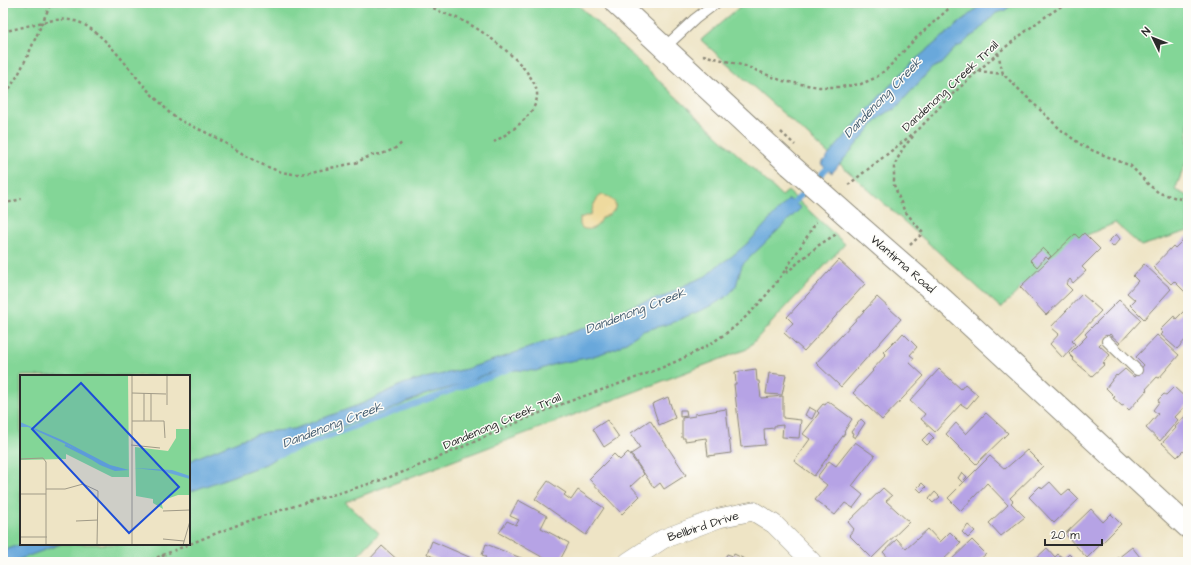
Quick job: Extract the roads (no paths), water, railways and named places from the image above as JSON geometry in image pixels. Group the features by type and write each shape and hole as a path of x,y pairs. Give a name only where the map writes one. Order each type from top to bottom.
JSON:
{"main road":[{"name":"Wantirna Road","path":"616,3 790,165 845,226 938,295 1188,527"}],"street":[{"name":"Bellbird Drive","path":"628,562 663,539 719,518 753,511 774,524 812,562"}],"lane":[{"path":"664,48 695,19 716,3"},
{"path":"1107,341 1137,370"}],"water":[{"path":"983,3 1014,3 1004,11 996,13 976,34 970,37 962,45 956,47 941,64 932,68 895,109 884,114 874,124 832,173 821,164 879,97 915,60"},
{"path":"789,199 801,208 742,265 736,286 732,291 726,297 711,306 671,323 643,331 617,348 591,357 555,364 536,371 517,370 493,372 464,384 424,395 387,411 306,439 266,464 190,492 190,461 196,458 264,432 294,429 364,403 403,384 466,369 595,324 637,304 665,296 706,276 749,242"},
{"path":"20,544 58,545 12,562 3,562 3,551"}],"waterway":[{"name":"Dandenong Creek","path":"815,181 831,164"},
{"name":"Dandenong Creek","path":"789,208 809,187"},
{"name":"Dandenong Creek","path":"276,456 512,368"}]}
